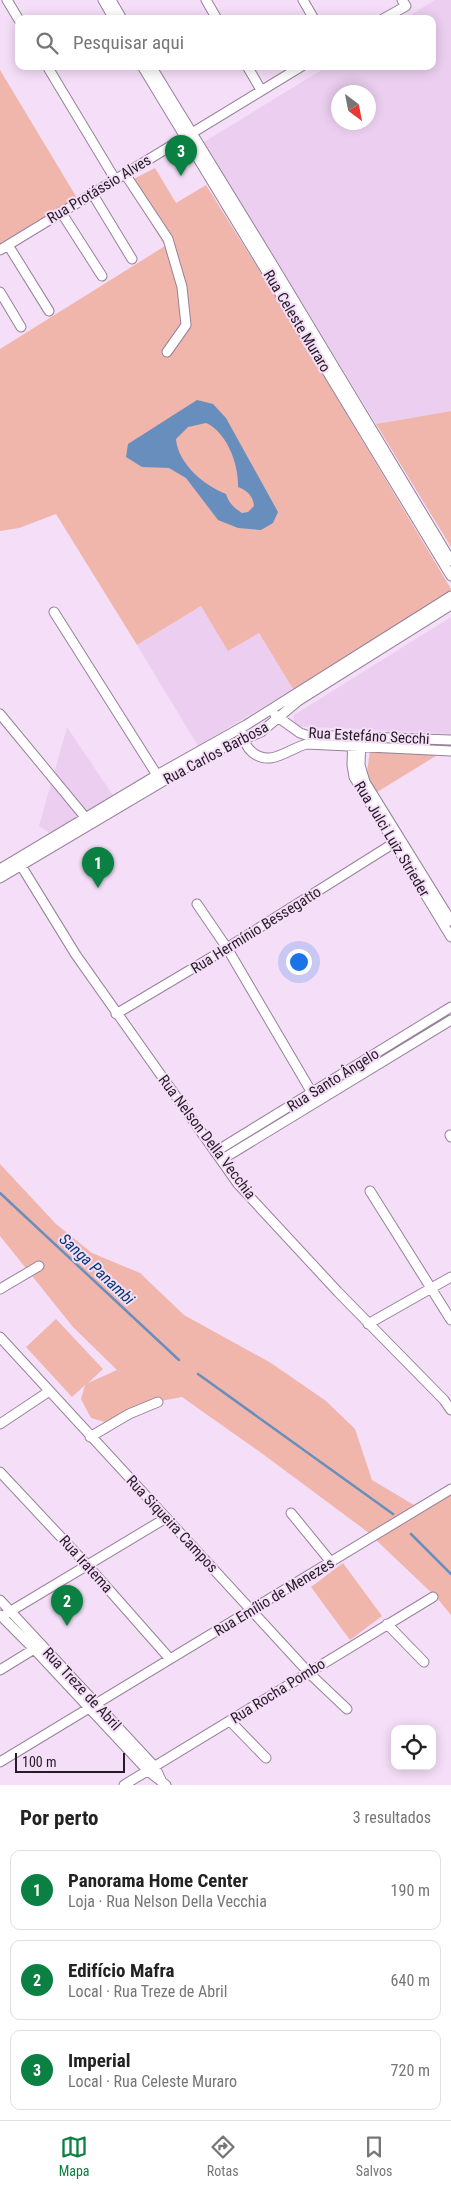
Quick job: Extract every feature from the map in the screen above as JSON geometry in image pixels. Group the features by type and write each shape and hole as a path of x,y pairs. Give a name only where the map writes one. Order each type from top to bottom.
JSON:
{"street":[{"path":"6,0 16,15"},
{"path":"102,0 111,15"},
{"path":"111,0 120,15"},
{"path":"206,0 215,15"},
{"path":"303,0 312,15"},
{"path":"388,15 404,3"},
{"path":"49,70 115,179"},
{"name":"Rua Celeste Muraro","path":"145,70 276,270 451,561"},
{"name":"Rua Celeste Muraro","path":"153,70 188,136 451,576"},
{"path":"249,70 261,90"},
{"name":"Rua Protássio Alves","path":"0,250 295,70"},
{"path":"125,174 168,239 182,286 186,325 167,352"},
{"path":"92,194 132,258"},
{"path":"61,212 102,276"},
{"path":"8,245 49,311"},
{"path":"0,292 21,327"},
{"name":"Rua Carlos Barbosa","path":"0,869 19,862 208,754 261,732 298,701 451,596"},
{"name":"Rua Carlos Barbosa","path":"0,878 19,862 85,817 451,605"},
{"path":"54,612 157,775"},
{"path":"291,726 289,716 298,701"},
{"path":"264,713 280,716"},
{"path":"0,714 85,817"},
{"name":"Rua Estefáno Secchi","path":"280,716 291,726 306,734 357,741 451,740"},
{"path":"246,725 244,740 250,751"},
{"path":"225,747 250,751 259,757 268,758 285,754 307,744 357,741 451,752"},
{"name":"Rua Julci Luiz Strieder","path":"357,741 354,777 451,937"},
{"name":"Rua Julci Luiz Strieder","path":"357,741 360,765 365,782 451,922"},
{"name":"Rua Hermínio Bessegatto","path":"116,1014 227,948 394,844"},
{"name":"Rua Nelson Della Vecchia","path":"19,862 76,955 116,1014 238,1184 368,1324 447,1398 451,1410"},
{"path":"197,904 227,948 314,1097"},
{"name":"Rua Santo Ângelo","path":"221,1160 451,1007"},
{"name":"Rua Santo Ângelo","path":"215,1152 451,1020"},
{"path":"370,1191 451,1320"},
{"path":"0,1289 39,1266"},
{"path":"368,1324 451,1277"},
{"name":"Rua Siqueira Campos","path":"0,1337 48,1392 309,1672 347,1709"},
{"path":"0,1424 48,1392"},
{"path":"90,1437 129,1414 158,1402"},
{"name":"Rua Iratema","path":"0,1472 88,1566 170,1658"},
{"name":"Rua Emílio de Menezes","path":"0,1762 451,1489"},
{"path":"291,1513 331,1562"},
{"path":"1,1616 11,1612 166,1518"},
{"name":"Rua Rocha Pombo","path":"124,1785 433,1597"},
{"name":"Rua Treze de Abril","path":"0,1600 38,1647 163,1782"},
{"name":"Rua Treze de Abril","path":"1,1616 38,1647"},
{"path":"387,1624 424,1662"},
{"path":"0,1670 38,1647"},
{"path":"230,1721 266,1758"}],"shaded area":[{"path":"435,0 451,0 451,411 376,424 204,142 321,70 436,70 436,15 411,15"},
{"path":"0,70 77,198 0,245"},
{"path":"155,168 176,203 206,185 292,323 451,589 451,592 293,689 259,633 228,651 201,606 137,645 56,514 19,528 0,531 0,349 165,246 126,183"},
{"path":"451,411 451,547 376,424"},
{"path":"201,606 259,633 293,689 198,746 137,645"},
{"path":"451,617 451,734 293,726 294,715"},
{"path":"67,727 114,797 51,834 39,826"},
{"path":"370,750 439,754 374,794 366,780"},
{"path":"0,1164 56,1224 92,1253 140,1273 184,1315 271,1363 326,1401 355,1429 372,1480 414,1505 369,1533 182,1397 150,1403 105,1422 91,1418 81,1399 85,1385 72,1397 26,1347 56,1319 103,1369 88,1383 117,1370 73,1327 0,1236"},
{"path":"451,1494 451,1615 437,1598 376,1540"},
{"path":"343,1563 382,1616 350,1640 311,1587"}],"water":[{"path":"197,400 213,404 226,418 278,512 273,523 261,530 238,528 218,520 186,478 169,468 142,467 126,457 128,444","holes":["206,423 213,427 226,441 234,459 238,487 247,492 252,499 254,506 248,512 242,513 239,511 230,503 226,494 201,480 187,465 178,448 176,439 188,427"]}],"waterway":[{"name":"Sanga Panambi","path":"0,1193 179,1360"},
{"name":"Sanga Panambi","path":"198,1374 393,1514"},
{"name":"Sanga Panambi","path":"411,1534 451,1574"}],"place":[{"name":"Imperial","path":"181,176"},
{"name":"Panorama Home Center","path":"98,888"},
{"name":"Edifício Mafra","path":"67,1626"}]}
